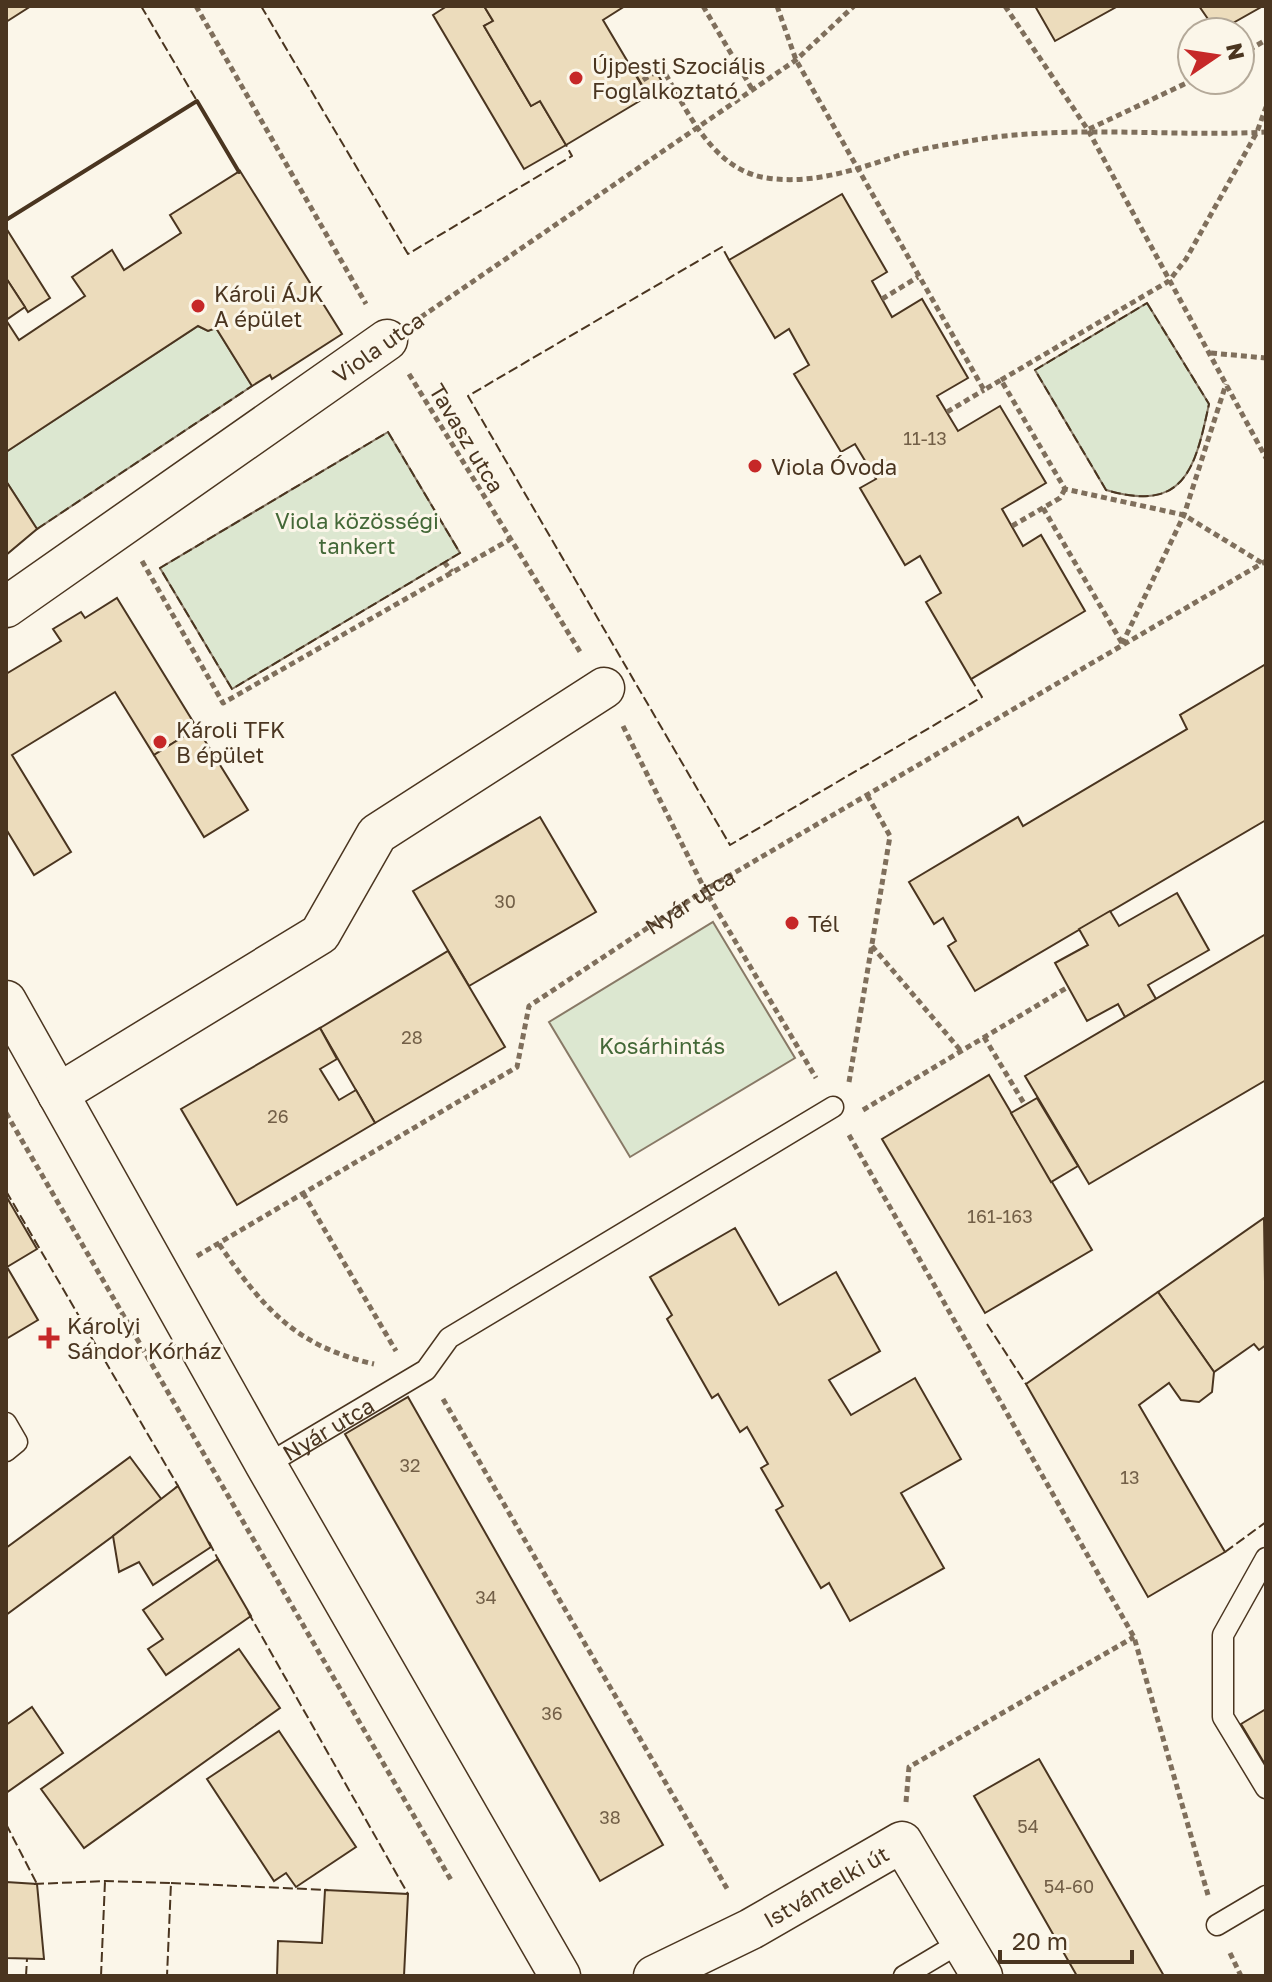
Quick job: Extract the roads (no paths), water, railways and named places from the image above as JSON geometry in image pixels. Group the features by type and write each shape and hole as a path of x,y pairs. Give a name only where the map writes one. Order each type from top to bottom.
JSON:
{"street":[{"name":"Viola utca","path":"6,607 387,340"},
{"path":"58,1094 320,934 377,834 604,688"},
{"name":"Nyár utca","path":"6,1001 266,1465 560,1976"},
{"name":"Istvántelki út","path":"654,1976 751,1929 902,1842 982,1976"}],"lane":[{"name":"Nyár utca","path":"266,1465 414,1371 449,1338 838,1115"},
{"path":"6,1423 17,1442 6,1451"},
{"path":"1266,1558 1223,1635 1223,1717 1266,1788"},
{"path":"1217,1925 1266,1896"},
{"path":"904,1976 961,1942"}],"place":[{"name":"Újpesti Szociális Foglalkoztató","path":"576,78"},
{"name":"Károli ÁJK A épület","path":"198,306"},
{"name":"Viola Óvoda","path":"755,466"},
{"name":"Károli TFK B épület","path":"160,742"},
{"name":"Tél","path":"792,923"},
{"name":"Károlyi Sándor Kórház","path":"49,1338"}],"park label":[{"name":"Viola közösségi tankert","path":"357,532"},
{"name":"Kosárhintás","path":"662,1045"}]}
